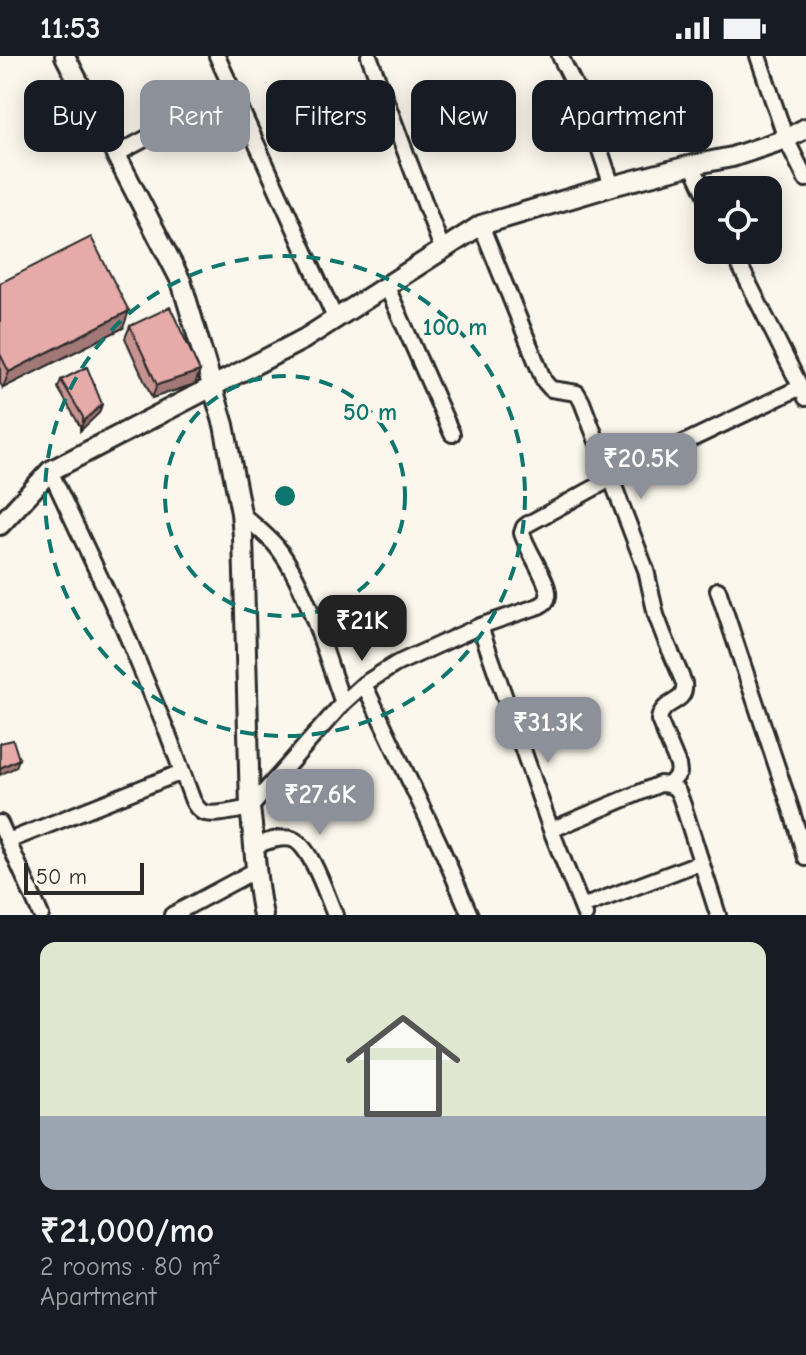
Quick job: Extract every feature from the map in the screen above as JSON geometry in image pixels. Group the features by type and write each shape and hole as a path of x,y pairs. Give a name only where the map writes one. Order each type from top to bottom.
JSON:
{"street":[{"path":"65,56 181,281 224,425 241,513 250,808 257,890 263,915"},
{"path":"217,56 228,80"},
{"path":"369,56 443,251"},
{"path":"560,56 585,106 612,186"},
{"path":"758,56 786,139 806,179"},
{"path":"0,525 50,471 304,339 481,225 612,186 732,157 786,139 806,128"},
{"path":"250,130 335,318"},
{"path":"115,155 140,142"},
{"path":"692,165 697,176"},
{"path":"481,225 544,381 551,389 577,393 582,402 646,570 656,615 685,691 682,697 662,708 659,714 678,765 679,773 670,784"},
{"path":"50,471 123,626 193,801 199,810 212,814 250,808 343,703 364,684 396,664 480,626 546,602 549,595 547,584 524,539 524,527 679,444 803,393 739,264"},
{"path":"387,287 452,434"},
{"path":"241,513 277,547 297,580 343,703"},
{"path":"718,590 799,807 806,858"},
{"path":"480,626 551,830 584,911 701,862"},
{"path":"364,684 470,915"},
{"path":"8,841 182,772"},
{"path":"551,830 660,784 670,784 678,790 718,915"},
{"path":"0,823 41,915"},
{"path":"255,846 277,839 290,839 301,844 308,853 335,915"},
{"path":"172,915 256,870"}],"building":[{"path":"91,237 129,311 9,372 0,354 0,283"},
{"path":"170,307 200,371 157,385 130,326"},
{"path":"87,367 102,404 83,422 61,380"},
{"path":"13,740 19,759 0,768 0,743"}]}
